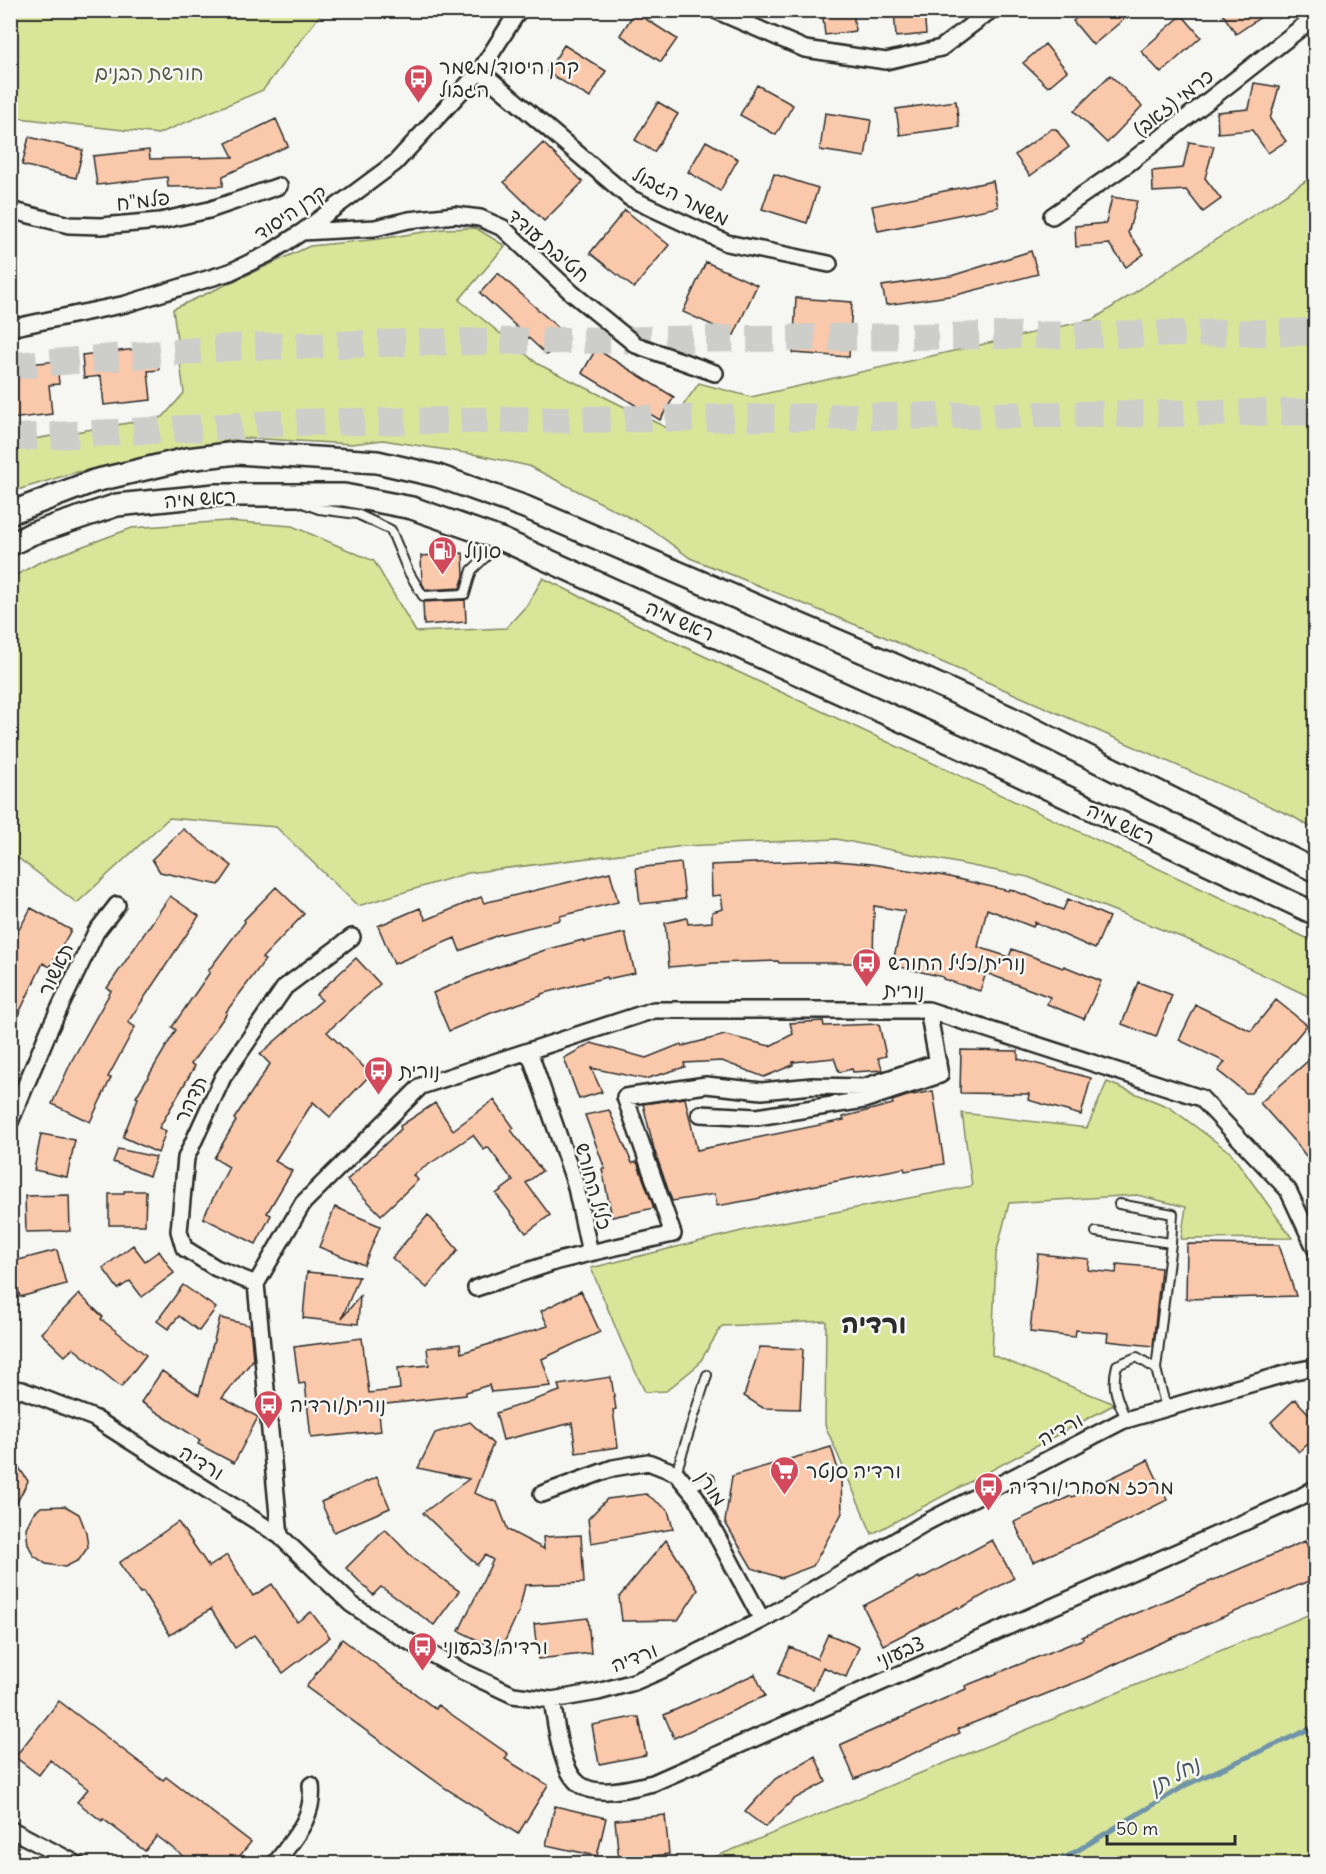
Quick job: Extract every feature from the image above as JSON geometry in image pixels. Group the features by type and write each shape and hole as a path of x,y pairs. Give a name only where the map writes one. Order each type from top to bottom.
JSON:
{"street":[{"name":"קרן היסוד","path":"10,328 126,304 230,272 268,254 302,232 395,163 480,71 519,10"},
{"path":"715,10 805,49 886,61 941,48 991,10"},
{"name":"כרמי (זאב)","path":"1052,216 1129,163 1316,16"},
{"name":"משמר הגבול","path":"480,71 630,198 727,243 830,264"},
{"name":"פלמ\"ח","path":"10,210 69,225 101,226 160,221 208,210 279,186"},
{"name":"חטיבת עודד","path":"302,232 375,228 409,220 454,215 480,218 503,228 572,293 636,345 715,373"},
{"name":"ראש מיה","path":"10,513 94,481 188,459 237,453 377,462 438,476 525,507 949,689 1316,871"},
{"name":"ראש מיה","path":"10,545 32,534 117,505 215,495 344,495 412,508 503,540 962,748 1316,914"},
{"name":"תאשור","path":"10,1122 50,1028 96,932 117,905"},
{"name":"תדהר","path":"256,1284 216,1268 184,1248 179,1231 186,1158 223,1077 285,987 352,937"},
{"name":"נורית","path":"256,1284 303,1203 421,1086 654,1010 928,1010 1200,1098 1288,1190 1316,1250"},
{"path":"700,1114 757,1117 864,1100 940,1074 928,1010"},
{"name":"כליל החורש","path":"476,1288 558,1260 590,1252 575,1183 529,1051"},
{"path":"590,1252 673,1234 625,1097 706,1085 762,1091 812,1086 864,1087 938,1062"},
{"path":"256,1284 280,1536"},
{"name":"ורדיה","path":"1295,1371 1316,1359"},
{"name":"ורדיה","path":"10,1388 22,1390 94,1418 280,1536 351,1604 397,1635 462,1671 513,1695 552,1700 598,1692 634,1682 762,1620 925,1523 1126,1419 1316,1367"},
{"name":"מורן","path":"542,1494 613,1468 648,1462 676,1473 696,1497 762,1620"},
{"name":"צבעוני","path":"552,1700 564,1760 579,1784 592,1790 611,1791 653,1783 1297,1499 1316,1488"},
{"path":"275,1863 308,1815 313,1799 311,1785"},
{"path":"10,1828 76,1863"}],"lane":[{"path":"279,494 320,509 357,514 391,530 408,571 423,596 465,594 472,570 503,540"},
{"path":"1119,1204 1173,1214 1156,1369 1166,1408"},
{"path":"1096,1232 1171,1243"},
{"path":"1126,1419 1113,1380 1118,1365 1137,1357 1156,1369"},
{"path":"676,1473 707,1375"},
{"path":"688,1487 710,1479"}],"green space":[{"name":"חורשת הבנים","path":"11,10 323,11 263,90 158,134 19,118 11,124"},
{"path":"1315,175 1315,830 1292,816 871,631 690,558 648,527 529,466 478,455 383,440 352,444 241,438 73,473 11,492 11,443 163,417 184,393 173,309 310,246 379,239 443,229 476,228 505,246 459,300 538,364 667,428 699,383 751,397 1094,319"},
{"path":"227,521 292,526 374,561 416,632 506,628 527,605 543,578 659,635 1315,942 1315,1002 1304,994 1191,941 1028,877 836,839 684,846 468,873 358,906 276,827 169,818 77,903 18,858 11,872 11,578 40,562 132,528"},
{"path":"1107,1082 1169,1107 1231,1153 1292,1238 1181,1239 1186,1207 1137,1195 1009,1203 996,1254 992,1355 1115,1404 872,1534 825,1425 826,1321 722,1326 698,1365 666,1391 645,1392 591,1268 762,1226 972,1186 962,1113 1087,1128"},
{"path":"1315,1612 1315,1863 700,1863"}],"building":[{"path":"822,10 853,10 855,31 825,35"},
{"path":"894,10 924,10 926,34 896,37"},
{"path":"1085,10 1135,10 1093,45 1073,21"},
{"path":"1220,10 1271,10 1236,34"},
{"path":"635,12 677,39 661,62 620,35"},
{"path":"1182,15 1201,37 1161,73 1141,51"},
{"path":"1045,44 1067,71 1048,87 1023,63"},
{"path":"564,45 606,71 590,98 547,72"},
{"path":"1110,75 1142,106 1107,143 1074,111"},
{"path":"1254,83 1279,87 1270,119 1286,141 1268,153 1252,130 1218,133 1217,112 1249,109"},
{"path":"757,85 793,105 776,135 740,115"},
{"path":"956,101 959,127 900,135 896,109"},
{"path":"658,102 678,114 654,152 635,140"},
{"path":"825,113 871,120 865,157 820,150"},
{"path":"276,119 288,146 223,176 223,186 168,187 167,177 97,185 93,156 149,150 150,159 233,157 226,143"},
{"path":"1051,129 1056,129 1069,147 1030,176 1015,155"},
{"path":"29,137 83,150 76,178 22,165"},
{"path":"706,141 738,159 720,191 688,172"},
{"path":"1189,142 1214,146 1205,178 1221,199 1203,212 1186,190 1153,192 1152,171 1183,168"},
{"path":"543,143 583,182 544,221 504,182"},
{"path":"774,174 818,188 807,223 762,209"},
{"path":"993,181 998,207 878,231 872,206"},
{"path":"1112,197 1137,201 1128,233 1144,254 1126,267 1109,244 1076,247 1075,226 1106,223"},
{"path":"625,210 669,245 634,288 590,253"},
{"path":"1031,251 1038,274 956,295 886,305 882,286 951,276"},
{"path":"706,262 757,285 734,335 683,312"},
{"path":"498,273 566,335 547,355 480,293"},
{"path":"796,298 852,302 849,357 793,353"},
{"path":"156,347 159,370 148,371 151,400 104,405 101,376 84,378 82,355"},
{"path":"596,349 674,397 660,420 582,373"},
{"path":"57,361 59,384 49,385 52,414 10,419 10,366"},
{"path":"463,553 464,576 460,588 426,590 422,583 421,556"},
{"path":"465,600 466,622 424,625 423,602"},
{"path":"183,829 232,866 219,885 160,872 152,859"},
{"path":"824,860 871,864 945,876 1009,891 1010,889 1063,910 1068,899 1109,917 1095,949 1035,922 1033,927 987,909 978,947 1009,957 1012,949 1101,981 1084,1019 1047,1004 1050,997 986,973 980,991 943,979 943,977 892,965 905,911 874,906 873,963 779,963 778,961 669,967 665,923 687,918 688,924 712,922 712,912 723,909 721,895 712,896 711,865"},
{"path":"681,863 685,899 640,904 636,868"},
{"path":"610,872 618,902 560,916 560,920 498,935 460,951 455,938 394,964 378,926 420,908 426,920 481,897 484,903"},
{"path":"276,887 304,914 262,958 265,960 191,1064 195,1066 159,1128 166,1131 158,1153 123,1137 138,1098 136,1097 176,1030 172,1027 210,972 208,971 245,922 244,920"},
{"path":"170,896 199,916 128,1022 135,1027 108,1077 111,1078 90,1122 52,1104 72,1060 111,991 107,988"},
{"path":"31,908 71,930 50,967 43,963 10,1032 10,946"},
{"path":"625,933 635,973 607,979 607,977 541,994 541,996 491,1013 449,1031 433,993 545,950 583,940 584,942"},
{"path":"356,958 380,984 327,1032 371,1074 330,1117 313,1102 275,1161 292,1171 267,1213 271,1215 256,1244 203,1218 229,1167 214,1158 236,1121 234,1119 270,1064 260,1054 322,1000 316,995"},
{"path":"1138,982 1172,995 1156,1037 1122,1024"},
{"path":"1276,1000 1307,1025 1251,1093 1246,1093 1218,1071 1225,1062 1179,1040 1196,1005 1251,1031"},
{"path":"823,1021 824,1026 879,1024 886,1056 878,1058 883,1070 853,1072 852,1069 839,1072 834,1058 793,1062 793,1065 764,1077 722,1061 684,1063 685,1067 645,1079 591,1068 602,1092 579,1099 564,1058 591,1043 646,1058 681,1044 682,1046 725,1035 770,1046 793,1034 790,1023"},
{"path":"961,1050 1018,1051 1018,1059 1091,1078 1081,1115 1028,1100 1029,1094 960,1093"},
{"path":"1316,1054 1316,1170 1300,1148 1260,1103"},
{"path":"933,1091 944,1164 905,1171 904,1168 717,1206 715,1194 672,1201 654,1149 643,1104 685,1098 697,1150 844,1120 843,1117 893,1104 892,1101 907,1096"},
{"path":"494,1100 514,1128 511,1130 542,1171 526,1183 550,1215 526,1233 496,1194 513,1181 488,1147 484,1150 473,1135 413,1175 418,1180 381,1215 347,1180 401,1129 400,1126 435,1103 453,1130"},
{"path":"609,1110 632,1163 637,1162 654,1208 612,1217 602,1169 605,1169 585,1115"},
{"path":"41,1134 75,1140 67,1177 34,1170"},
{"path":"118,1149 156,1157 149,1176 113,1162"},
{"path":"124,1191 146,1191 145,1225 109,1225 109,1194 124,1194"},
{"path":"69,1195 70,1231 26,1232 25,1196"},
{"path":"335,1207 380,1226 364,1265 319,1247"},
{"path":"428,1215 458,1250 427,1288 392,1258"},
{"path":"1187,1244 1279,1245 1296,1296 1186,1299"},
{"path":"133,1245 145,1261 159,1251 174,1273 142,1297 130,1281 118,1289 103,1268"},
{"path":"57,1250 66,1284 20,1297 11,1262"},
{"path":"1038,1254 1089,1259 1088,1270 1116,1273 1117,1264 1161,1268 1153,1346 1107,1341 1108,1333 1076,1330 1075,1337 1030,1332"},
{"path":"307,1272 359,1277 342,1318 360,1296 358,1324 303,1318"},
{"path":"183,1285 216,1308 199,1331 179,1316 168,1329 157,1321"},
{"path":"581,1291 600,1332 542,1359 551,1386 491,1392 489,1385 466,1392 466,1395 378,1405 381,1431 311,1438 305,1383 299,1384 294,1347 362,1338 369,1393 400,1389 398,1368 429,1365 427,1348 460,1344 461,1353 548,1326 541,1311"},
{"path":"79,1294 103,1317 101,1319 146,1355 121,1387 73,1348 65,1356 41,1333"},
{"path":"220,1318 249,1325 251,1336 253,1360 222,1398 258,1417 234,1463 198,1444 200,1440 141,1402 162,1371 199,1395"},
{"path":"760,1347 803,1349 800,1409 763,1408 744,1396"},
{"path":"611,1377 618,1447 576,1453 572,1423 503,1440 496,1413 560,1391 558,1385"},
{"path":"1295,1399 1309,1414 1316,1407 1316,1437 1299,1452 1271,1422"},
{"path":"470,1422 493,1444 474,1493 497,1502 508,1530 544,1549 543,1537 581,1535 584,1583 525,1585 519,1611 500,1651 459,1631 493,1560 485,1555 477,1565 423,1513 469,1479 418,1468 435,1433"},
{"name":"ורדיה סנטר","path":"831,1447 841,1479 842,1513 813,1566 781,1578 752,1568 725,1522 732,1476"},
{"path":"10,1454 28,1481 10,1516"},
{"path":"1148,1460 1167,1500 1111,1528 1033,1562 1014,1522"},
{"path":"377,1477 390,1508 334,1532 321,1502"},
{"path":"646,1494 668,1510 673,1529 591,1543 588,1519 607,1499"},
{"path":"65,1506 79,1514 86,1532 88,1547 79,1560 65,1567 46,1564 33,1555 28,1544 26,1528 33,1514 41,1507"},
{"path":"178,1522 209,1567 227,1555 253,1596 272,1584 297,1622 311,1612 330,1637 283,1673 254,1635 235,1648 211,1609 170,1635 143,1592 140,1593 119,1563"},
{"path":"385,1529 413,1558 459,1591 434,1625 381,1587 373,1595 346,1568"},
{"path":"666,1540 698,1590 678,1620 622,1621 619,1597"},
{"path":"992,1540 1014,1578 959,1609 958,1607 883,1645 863,1606 919,1577 920,1579"},
{"path":"1305,1541 1316,1565 1316,1578 1158,1644 1086,1678 958,1729 960,1733 855,1779 840,1745 966,1689 965,1686 1083,1639 1082,1637 1127,1617"},
{"path":"588,1618 591,1653 538,1659 534,1624"},
{"path":"828,1634 859,1647 846,1677 823,1667 813,1689 778,1674 790,1647 817,1659"},
{"path":"342,1639 436,1709 438,1705 508,1754 505,1759 548,1785 518,1834 445,1788 306,1687"},
{"path":"755,1674 765,1696 674,1738 664,1715"},
{"path":"59,1701 163,1780 166,1777 251,1842 234,1863 192,1863 157,1836 145,1851 77,1802 88,1789 50,1760 39,1775 15,1757"},
{"path":"639,1717 646,1755 599,1764 592,1725"},
{"path":"815,1756 826,1782 794,1799 765,1827 745,1812 775,1779"},
{"path":"555,1806 606,1818 597,1856 546,1845"},
{"path":"665,1815 669,1854 619,1860 615,1820"}],"waterway":[{"name":"נחל תן","path":"1055,1864 1186,1785 1316,1726"}],"tunnel":[{"path":"10,366 238,347 439,342 1316,332"},
{"path":"10,438 306,422 1316,412"}],"place":[{"name":"קרן היסוד/משמר הגבול","path":"418,104"},
{"name":"סונול","path":"443,576"},
{"name":"נורית/כליל החורש","path":"867,988"},
{"name":"נורית","path":"378,1096"},
{"name":"נורית/ורדיה","path":"269,1430"},
{"name":"ורדיה סנטר","path":"785,1496"},
{"name":"מרכז מסחרי/ורדיה","path":"988,1512"},
{"name":"ורדיה/צבעוני","path":"422,1672"}],"district":[{"name":"ורדיה","path":"874,1323"}]}
